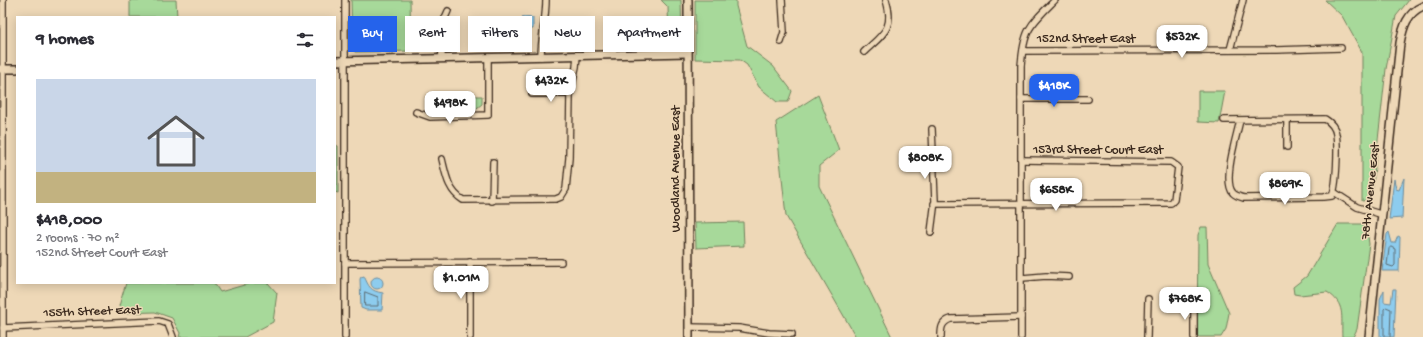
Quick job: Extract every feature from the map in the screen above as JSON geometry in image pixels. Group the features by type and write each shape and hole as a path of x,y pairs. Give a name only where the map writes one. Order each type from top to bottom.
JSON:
{"street":[{"path":"3,0 1,69 3,337"},
{"path":"345,0 345,337"},
{"path":"541,57 541,36 545,22 546,0"},
{"name":"Woodland Avenue East","path":"688,0 689,337"},
{"path":"781,42 784,32 782,0"},
{"path":"864,52 878,41 888,28 889,15 886,0"},
{"path":"1021,337 1021,99 1023,41 1030,25 1055,0"},
{"path":"1230,50 1243,0"},
{"name":"78th Avenue East","path":"1368,334 1380,214 1401,35 1407,20 1416,10 1423,6"},
{"path":"442,59 441,28 448,11"},
{"name":"152nd Street East","path":"1022,51 1341,48"},
{"path":"336,61 688,53"},
{"path":"442,160 449,186 453,193 463,200 492,201 556,199 564,194 569,158 570,94 577,55"},
{"path":"416,112 430,117 488,115 488,58"},
{"path":"1,69 16,69"},
{"path":"532,94 570,94"},
{"path":"1021,99 1088,99"},
{"path":"1224,120 1325,119 1332,124 1336,132 1334,192 1332,196 1324,198 1244,198 1235,195 1232,192 1229,174 1240,120"},
{"path":"1287,120 1287,147"},
{"path":"931,232 934,204 932,129"},
{"name":"153rd Street Court East","path":"1022,160 1162,161 1174,163 1178,167 1173,203 1022,205"},
{"path":"492,162 492,201"},
{"path":"1334,192 1357,207 1380,214"},
{"path":"934,204 1022,205"},
{"path":"470,262 470,337"},
{"path":"345,263 561,262"},
{"path":"1022,278 1046,276 1069,277"},
{"path":"1147,337 1148,299"},
{"path":"1194,305 1194,337"},
{"path":"941,337 943,325 948,320 1021,317"},
{"name":"155th Street East","path":"3,328 159,321 168,324 173,337"},
{"path":"689,327 739,328 769,333 792,334"}],"green space":[{"path":"130,0 176,0 177,16 130,16"},
{"path":"351,0 410,0 410,16 405,16 405,51 397,51 397,16 351,16"},
{"path":"661,0 681,0 681,16 668,16 668,7"},
{"path":"695,0 736,0 736,6 747,46 773,66 792,91 788,102 777,102 759,87 747,65 740,60 695,59"},
{"path":"1325,0 1409,0 1396,16 1386,69 1372,193 1368,200 1362,201 1362,52 1342,16"},
{"path":"1198,91 1225,91 1219,123 1198,122"},
{"path":"818,95 839,150 819,166 819,186 892,337 856,337 786,216 776,122"},
{"path":"458,96 482,96 482,104 477,108 458,108"},
{"path":"336,145 338,146 338,193 336,192"},
{"path":"743,222 744,246 696,248 695,223"},
{"path":"1338,224 1362,224 1367,229 1369,244 1357,329 1353,337 1342,337 1342,317 1340,306 1337,301 1327,292 1300,295 1294,294 1293,287 1307,276"},
{"path":"1201,227 1207,227 1208,264 1229,313 1226,329 1221,337 1197,337 1198,235"},
{"path":"126,284 215,284 220,292 248,284 269,284 277,293 273,322 245,337 179,337 180,333 172,318 155,312 122,313 119,306"}],"water":[{"path":"532,18 533,18 532,29"},
{"path":"1404,178 1402,218 1389,219 1394,179 1396,189 1399,190"},
{"path":"1389,232 1392,243 1395,243 1398,236 1400,237 1399,271 1382,271 1387,234"},
{"path":"364,276 370,288 383,293 382,310 366,310 361,308 360,279"},
{"path":"377,277 381,279 383,283 381,287 377,289 373,287 371,283 373,279"},
{"path":"1393,289 1396,289 1394,337 1380,337 1380,299 1384,290 1384,302 1391,303"}]}
